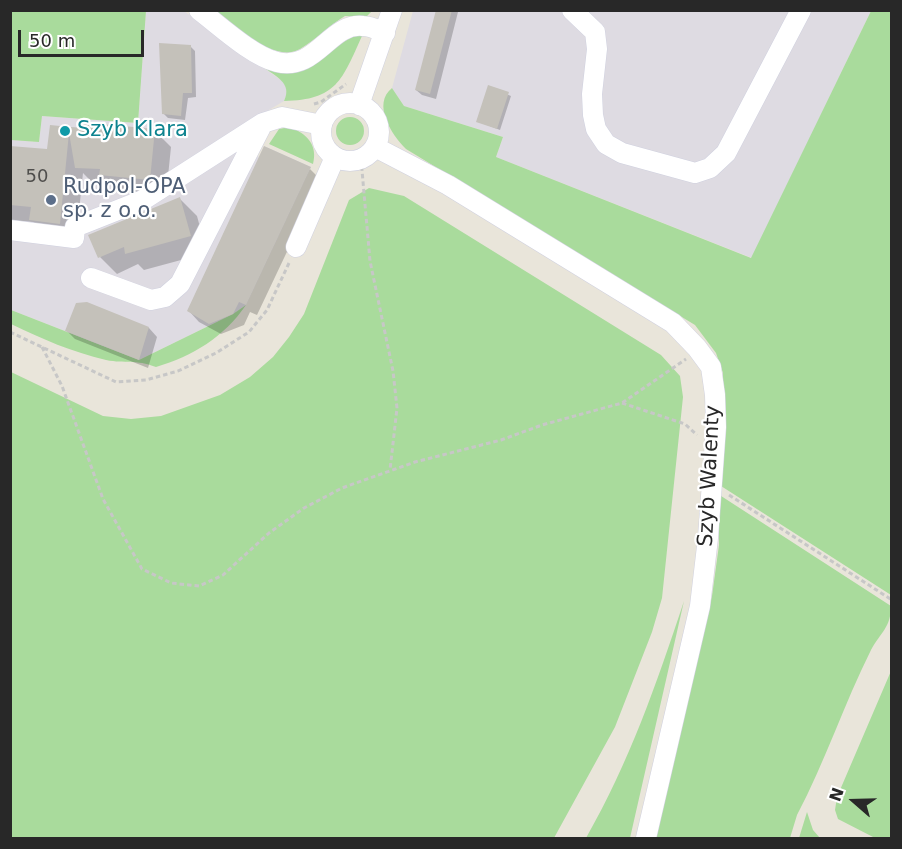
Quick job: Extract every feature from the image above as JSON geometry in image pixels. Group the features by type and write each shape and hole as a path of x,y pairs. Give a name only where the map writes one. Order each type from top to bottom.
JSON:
{"street":[{"path":"199,10 259,54 277,62 294,63 313,56 348,28 362,25 385,33"},
{"path":"359,105 392,10"},
{"path":"573,11 595,32 597,49 592,94 593,115 601,139 622,153 695,173 710,168 726,153 801,10"},
{"path":"341,105 359,105 373,114 377,122 378,139 368,153 344,160 335,157 323,143 322,125 332,109 341,105"},
{"path":"10,230 74,238 75,227 142,200 263,123 282,117 322,125"},
{"path":"92,278 151,300 165,297 180,284 263,123"},
{"name":"Szyb Walenty","path":"368,153 406,160 673,323 698,348 711,367 714,386 714,450 700,606 646,838"},
{"path":"296,247 335,157"}],"path":[{"path":"304,106 321,102 339,91 352,74"},
{"path":"368,153 370,261 393,371 397,408 390,470"},
{"path":"10,332 116,382 146,380 178,371 216,353 249,332 267,310 296,247"},
{"path":"42,347 62,386 103,500 142,569 171,583 199,586 223,575 269,533 304,508 342,488 390,470 622,404 698,348"},
{"path":"622,404 685,424 714,450"},
{"path":"733,498 891,600"}],"shaded area":[{"path":"146,11 184,11 285,83 287,93 284,101 257,117 239,148 259,157 264,146 311,167 246,305 233,314 139,360 11,310 11,140 39,142 42,116 138,123"},
{"path":"413,11 871,11 752,258 496,157 503,137 404,106 392,88"}],"green space":[{"path":"10,11 146,11 138,123 42,116 39,142 11,140"},
{"path":"212,11 372,11 366,17 345,16 300,49 290,52 278,51 254,41"},
{"path":"871,11 891,11 891,595 721,486 723,373 716,353 695,325 406,149 390,127 384,110 386,95 392,88 404,106 503,137 496,157 751,258"},
{"path":"355,35 362,36 343,76 327,92 316,97 284,101 286,89 284,85 263,67 280,72 294,72"},
{"path":"350,117 360,121 364,131 360,141 350,145 340,141 336,131 340,121"},
{"path":"290,127 310,141 314,151 313,164 269,144 279,129"},
{"path":"369,188 404,196 661,355 680,376 683,397 662,598 652,632 615,727 554,838 11,838 11,372 103,416 131,419 161,416 220,395 250,377 273,357 289,337 304,314 349,200"},
{"path":"246,305 228,327 207,344 183,357 156,367 93,357 57,345 11,324 11,310 139,360 233,314"},
{"path":"718,494 891,606 887,624 861,670 797,815 790,838 653,838 712,596 719,545"},
{"path":"684,601 630,838 586,838 629,751"},
{"path":"891,671 891,838 875,838 838,819 835,810 837,797"},
{"path":"807,812 813,830 820,838 799,838"}],"building":[{"path":"436,10 452,10 430,94 415,90"},
{"path":"159,43 191,45 192,93 183,93 181,116 162,114"},
{"path":"488,85 509,92 497,129 476,122"},
{"path":"80,122 155,129 150,180 99,175 100,169 75,168 69,133 60,224 29,220 31,207 10,205 10,146 47,149 50,125 80,128"},
{"path":"264,146 311,167 246,305 239,302 233,314 209,324 187,311"},
{"path":"180,197 191,236 125,254 124,247 98,258 88,235"},
{"path":"87,302 149,327 139,360 65,331 76,303"}],"place":[{"name":"Szyb Klara","path":"65,131"},
{"name":"Rudpol-OPA sp. z o.o.","path":"51,200"}]}
